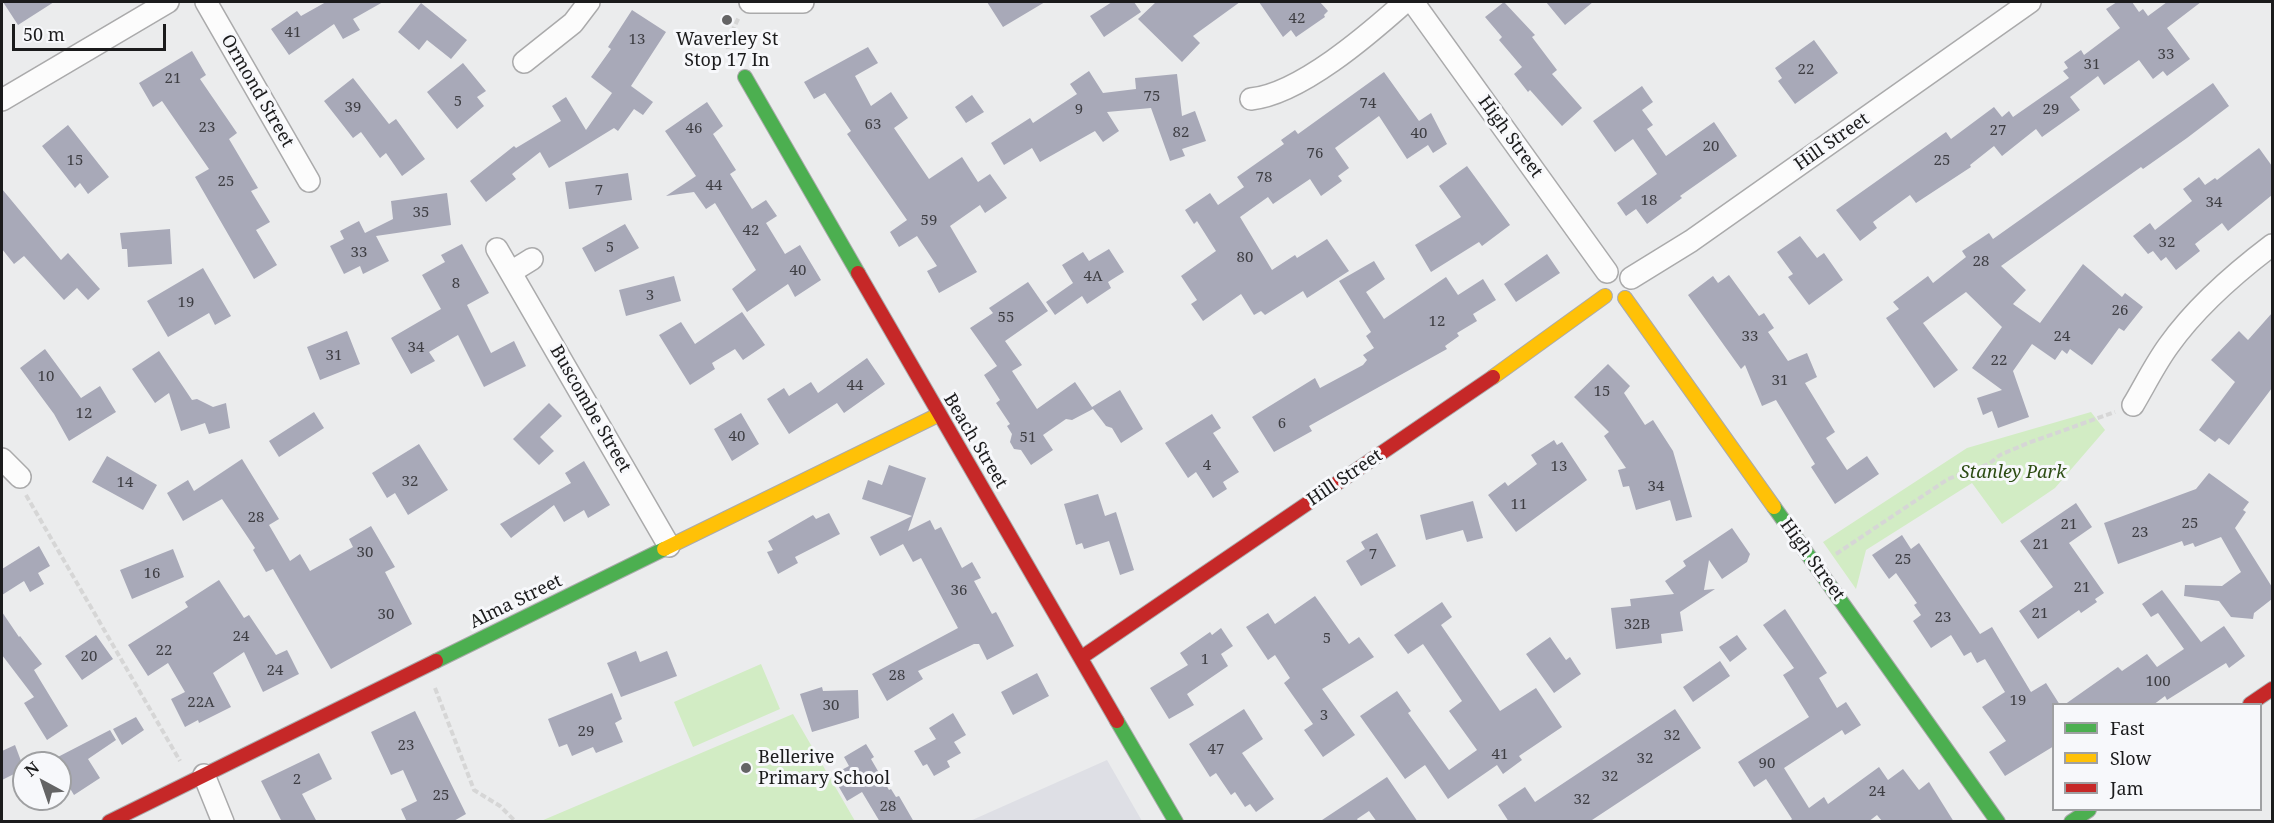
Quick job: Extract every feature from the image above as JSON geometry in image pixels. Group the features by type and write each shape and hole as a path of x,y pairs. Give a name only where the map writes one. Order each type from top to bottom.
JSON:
{"street":[{"path":"2,100 168,2"},
{"name":"Ormond Street","path":"206,2 309,181"},
{"path":"524,62 573,23 589,2"},
{"path":"746,7 803,2"},
{"path":"1251,99 1271,97 1299,83 1381,23 1405,2"},
{"name":"High Street","path":"1413,2 1607,272 1600,286 1621,291 1998,822"},
{"name":"Hill Street","path":"1082,657 1621,291 2030,2"},
{"name":"Beach Street","path":"745,77 938,415 1082,657 1176,822"},
{"path":"2133,405 2168,346 2192,316 2272,246"},
{"name":"Buscombe Street","path":"497,249 669,546"},
{"path":"511,272 532,259"},
{"name":"Alma Street","path":"109,822 938,415"},
{"path":"2,459 20,477"},
{"path":"2253,703 2272,689"},
{"path":"197,778 223,822"},
{"path":"2071,822 2088,811"}],"path":[{"path":"729,58 727,42 746,7"},
{"path":"1817,567 1948,479 1989,464 2000,455 2020,446 2133,405"},
{"path":"20,477 29,502 179,757 197,778"},
{"path":"426,665 474,790 506,811 516,822"}],"shaded area":[{"path":"1107,760 1142,821 970,821"}],"green space":[{"name":"Stanley Park","path":"2091,412 2105,430 2055,488 2002,524 1972,483 1866,550 1856,589 1823,542 1967,448"},
{"path":"761,664 780,709 693,747 674,702"},
{"name":"Bellerive Primary School","path":"793,714 855,821 541,821"}],"building":[{"path":"3,2 54,2 18,25"},
{"path":"326,2 383,2 353,19 360,30 343,39 334,24 289,55 271,29 297,11 301,16"},
{"path":"987,2 1045,2 1003,27"},
{"path":"1112,2 1134,2 1141,12 1104,37 1090,16"},
{"path":"1156,2 1240,2 1193,36 1200,43 1182,62 1138,19"},
{"path":"1259,2 1320,2 1328,11 1325,17 1296,37 1291,30 1283,37"},
{"path":"1504,2 1535,35 1532,37 1557,70 1552,74 1582,108 1562,126 1530,90 1528,92 1514,74 1522,67 1499,40 1502,37 1485,17"},
{"path":"1546,2 1593,2 1565,25"},
{"path":"2117,2 2132,2 2139,12 2143,9 2148,16 2167,2 2201,2 2167,28 2190,59 2167,76 2163,71 2153,79 2139,60 2104,85 2098,76 2070,97 2080,110 2042,137 2036,129 2002,156 1994,146 1970,165 1971,167 1916,203 1910,195 1873,222 1877,228 1860,241 1836,210 1946,132 1951,139 1994,107 2002,117 2009,111 2013,117 2069,78 2063,71 2068,68 2064,62 2081,50 2084,55 2120,28 2106,9"},
{"path":"421,3 467,40 451,59 427,40 419,50 398,32"},
{"path":"632,10 666,32 631,86 653,102 643,115 634,109 618,131 614,128 549,168 540,152 512,174 516,179 486,202 470,181 514,146 516,148 561,121 552,106 566,97 586,130 612,93 591,77 611,49 608,47"},
{"path":"1814,40 1838,73 1795,104 1778,81 1782,78 1775,68"},
{"path":"868,47 878,63 855,76 871,106 891,92 908,118 894,128 929,179 962,157 978,182 990,174 1007,198 985,213 980,205 950,226 977,272 939,293 927,271 937,266 917,236 899,247 890,232 907,220 847,134 851,131 825,93 814,99 804,82"},
{"path":"192,51 206,75 200,79 237,133 229,139 258,188 251,191 270,222 256,230 277,265 254,279 195,177 209,169 162,101 153,107 139,83"},
{"path":"463,63 486,91 477,97 484,106 457,129 427,92"},
{"path":"1089,71 1103,93 1136,89 1135,78 1177,74 1182,116 1195,111 1206,141 1182,149 1185,156 1170,161 1151,108 1107,112 1119,131 1103,142 1095,131 1040,162 1032,148 1004,165 991,143 1030,118 1033,123 1077,94 1070,84"},
{"path":"1384,72 1419,121 1431,113 1447,144 1433,153 1428,145 1407,159 1379,116 1335,148 1349,168 1338,176 1342,181 1321,196 1310,179 1273,204 1268,197 1240,217 1272,270 1295,255 1297,258 1327,239 1349,271 1307,298 1303,291 1265,315 1261,311 1254,315 1241,294 1203,321 1191,304 1197,300 1181,276 1216,251 1197,221 1194,224 1185,210 1210,193 1218,205 1244,187 1237,177 1284,144 1281,140 1295,130 1298,134"},
{"path":"353,78 389,124 396,119 425,159 402,176 386,153 380,158 361,132 353,138 324,101"},
{"path":"2213,83 2229,106 2143,169 2141,167 2001,266 2026,290 2013,304 2040,323 2083,264 2122,297 2125,293 2143,307 2124,331 2119,328 2092,365 2070,349 2067,354 2062,350 2055,360 2032,344 2013,371 2029,417 1998,428 1992,411 1983,415 1977,398 2002,390 1972,368 2002,327 1966,292 1923,323 1958,370 1934,388 1886,318 1899,309 1893,302 1928,276 1933,283 1966,257 1962,251 1989,233 1993,239"},
{"path":"1642,86 1653,102 1642,110 1653,125 1647,129 1666,156 1714,122 1737,156 1680,196 1682,198 1647,224 1636,209 1626,216 1617,203 1657,174 1633,139 1615,152 1593,121"},
{"path":"972,95 984,112 966,123 955,107"},
{"path":"707,102 723,126 713,134 736,170 730,174 752,209 766,200 777,216 766,223 785,254 800,245 821,280 795,297 788,284 747,312 732,289 756,270 715,203 706,209 694,192 666,196 696,176 665,131"},
{"path":"68,125 109,177 88,194 80,183 75,188 42,146"},
{"path":"2259,148 2272,166 2272,195 2228,231 2222,223 2195,244 2200,251 2176,270 2166,257 2161,261 2153,251 2148,254 2133,236 2150,223 2155,230 2192,201 2183,189 2199,177 2205,185 2215,178 2217,180"},
{"path":"1467,166 1510,225 1482,246 1479,242 1431,272 1415,245 1461,217 1439,186"},
{"path":"628,173 632,200 569,209 565,182"},
{"path":"2,189 61,260 68,253 100,289 88,300 77,288 64,300 24,256 14,264 2,249"},
{"path":"447,193 451,225 376,236 389,261 363,274 360,266 344,274 330,246 344,239 340,231 359,221 365,233 393,219 391,201"},
{"path":"625,224 639,248 595,272 582,248"},
{"path":"170,229 172,264 128,267 127,249 122,249 120,233"},
{"path":"1800,236 1817,258 1824,253 1843,280 1809,305 1788,277 1793,274 1777,252"},
{"path":"462,244 489,293 467,305 491,353 514,341 526,366 484,387 458,335 429,352 435,361 411,374 391,338 441,309 422,275 445,262 441,255"},
{"path":"1109,249 1124,272 1108,282 1111,288 1087,304 1082,296 1055,315 1046,302 1073,283 1062,265 1083,252 1089,261"},
{"path":"1547,254 1560,273 1516,302 1504,284"},
{"path":"1374,261 1385,279 1366,292 1384,319 1446,277 1458,295 1483,279 1496,300 1473,314 1477,321 1457,333 1459,336 1445,346 1447,349 1309,426 1312,431 1274,452 1252,417 1315,378 1320,388 1363,365 1367,360 1363,355 1374,348 1366,336 1371,332 1339,281"},
{"path":"203,268 231,316 215,325 209,313 168,337 147,301"},
{"path":"1729,275 1759,316 1764,313 1774,328 1768,332 1788,361 1807,353 1817,377 1805,383 1835,432 1826,438 1847,470 1867,456 1879,474 1835,504 1811,467 1815,464 1776,400 1762,406 1745,365 1741,369 1688,295 1713,276 1718,283"},
{"path":"674,276 681,301 626,316 619,290"},
{"path":"1028,282 1048,311 1005,341 1022,365 1012,371 1037,409 1075,382 1092,407 1120,390 1143,429 1121,443 1112,428 1106,426 1093,409 1072,420 1066,419 1043,435 1053,450 1031,465 1021,450 1014,449 1010,442 1012,434 1007,426 1010,424 996,403 1000,400 984,375 997,366 970,328 993,313 989,308"},
{"path":"742,312 765,345 743,360 735,349 712,363 715,369 690,385 659,335 681,322 695,344"},
{"path":"2272,313 2272,388 2229,445 2219,438 2215,442 2199,430 2235,382 2211,360 2239,331 2248,340"},
{"path":"347,331 360,364 320,380 307,347"},
{"path":"45,349 81,398 100,386 116,412 69,441 54,414 20,368"},
{"path":"159,351 192,400 197,399 213,407 226,403 230,428 209,434 205,423 181,431 169,393 155,403 132,369"},
{"path":"867,358 885,384 844,413 837,403 789,434 767,399 784,388 789,396 811,382 818,393"},
{"path":"1608,364 1630,386 1624,393 1645,425 1653,420 1673,451 1692,517 1676,521 1670,500 1636,510 1629,486 1623,487 1618,470 1626,468 1604,436 1609,432 1574,397"},
{"path":"549,403 562,416 540,437 554,451 539,465 513,439"},
{"path":"314,412 324,428 279,457 269,441"},
{"path":"741,413 759,444 732,461 714,429"},
{"path":"1212,414 1221,428 1213,433 1239,472 1223,482 1227,489 1213,498 1196,472 1188,478 1165,443"},
{"path":"1554,440 1557,445 1562,442 1587,480 1516,532 1488,495 1505,482 1508,486 1537,464 1531,455"},
{"path":"419,444 448,490 408,515 395,493 387,498 372,473"},
{"path":"107,456 157,485 143,510 92,482"},
{"path":"242,459 279,519 269,525 290,561 300,554 310,571 353,547 349,539 371,526 395,567 385,572 412,624 331,669 273,569 266,572 253,550 255,548 222,499 183,521 167,493 188,480 194,491"},
{"path":"584,461 610,505 588,518 584,510 564,522 554,505 511,538 500,524 571,483 565,473"},
{"path":"889,465 926,478 908,531 930,520 935,530 941,527 962,568 972,562 981,578 974,581 992,614 996,612 1014,646 987,660 979,644 974,644 918,671 923,679 887,701 872,674 958,628 921,558 913,562 903,544 880,556 870,537 912,516 862,499 868,480 882,485"},
{"path":"2209,473 2249,502 2243,510 2246,512 2235,528 2272,587 2272,599 2254,613 2253,619 2231,617 2219,601 2184,596 2185,585 2222,586 2241,572 2221,537 2195,547 2193,543 2184,546 2182,541 2118,564 2104,523 2196,489"},
{"path":"1098,494 1105,516 1116,512 1134,570 1120,575 1109,541 1084,549 1082,543 1076,545 1064,504"},
{"path":"1473,501 1483,538 1467,542 1463,530 1426,540 1420,515"},
{"path":"2076,503 2092,527 2069,543 2104,593 2095,599 2097,602 2081,613 2079,610 2038,639 2019,611 2053,587 2020,541"},
{"path":"829,513 840,534 795,557 798,563 778,574 767,552 773,550 768,541 813,515 816,519"},
{"path":"1732,528 1750,554 1747,562 1722,579 1709,560 1704,590 1715,589 1680,612 1683,631 1661,634 1662,643 1616,649 1611,608 1631,606 1630,599 1674,594 1665,581 1686,566 1683,561"},
{"path":"1377,533 1396,566 1361,586 1346,561 1365,549 1361,542"},
{"path":"1902,535 1911,549 1919,543 1980,634 1992,627 2031,692 2046,683 2059,703 2052,703 2052,747 2005,776 1989,752 2006,741 1982,707 2005,692 1985,659 1977,663 1971,652 1964,656 1951,635 1931,648 1913,621 1921,615 1914,605 1917,603 1896,573 1889,579 1872,555"},
{"path":"39,546 50,566 38,573 44,584 30,592 24,581 2,595 2,569"},
{"path":"173,549 184,577 132,599 120,570"},
{"path":"219,580 244,618 249,615 276,655 287,650 299,674 263,692 244,652 213,673 231,707 199,723 198,720 185,727 171,699 185,692 168,663 148,676 128,645 188,607 185,602"},
{"path":"2162,590 2201,642 2224,626 2245,656 2229,668 2226,663 2167,700 2165,696 2156,703 2067,703 2118,667 2122,671 2147,654 2157,667 2184,649 2158,613 2151,617 2142,604"},
{"path":"1315,596 1349,644 1359,637 1374,657 1322,689 1355,735 1323,757 1304,730 1313,724 1284,683 1290,678 1275,655 1268,660 1246,627 1268,613 1275,624"},
{"path":"1442,602 1452,617 1441,625 1500,711 1536,688 1562,727 1519,756 1522,760 1503,774 1497,765 1448,799 1425,765 1405,779 1360,716 1397,691 1411,711 1408,713 1449,770 1477,750 1449,711 1462,701 1423,644 1408,654 1394,635"},
{"path":"1785,609 1827,673 1819,678 1837,708 1846,702 1861,725 1845,735 1842,730 1784,768 1809,808 1824,797 1828,804 1879,767 1888,780 1903,769 1919,790 1929,782 1954,822 1882,821 1877,815 1868,822 1789,822 1792,819 1766,779 1754,787 1738,762 1809,717 1783,675 1794,668 1763,625"},
{"path":"2,612 42,664 34,670 68,726 47,740 24,703 34,697 2,655"},
{"path":"1221,628 1233,646 1221,654 1228,666 1187,694 1194,705 1169,719 1150,688 1188,665 1180,653 1210,632 1212,635"},
{"path":"96,635 113,659 82,680 65,656"},
{"path":"1737,635 1747,649 1730,662 1719,647"},
{"path":"1550,637 1566,660 1570,657 1581,674 1554,693 1526,654"},
{"path":"636,651 640,662 667,651 677,676 621,697 607,663"},
{"path":"1720,661 1730,676 1693,702 1683,687"},
{"path":"1037,673 1049,696 1013,715 1001,692"},
{"path":"822,687 823,691 858,690 859,718 812,732 800,694"},
{"path":"612,693 622,719 615,723 623,742 596,753 593,747 572,756 567,744 559,747 548,719"},
{"path":"1244,709 1263,739 1242,753 1274,799 1256,812 1250,804 1245,807 1235,792 1231,795 1216,773 1210,777 1189,744"},
{"path":"1675,709 1701,748 1589,822 1509,822 1498,805 1525,787 1535,802"},
{"path":"415,711 466,814 452,822 407,822 401,809 417,801 403,770 391,775 371,732"},
{"path":"953,713 966,735 954,742 961,753 947,761 950,767 934,776 927,764 923,766 914,751 936,739 929,728"},
{"path":"136,717 144,730 122,745 113,729"},
{"path":"110,730 116,740 88,759 100,778 74,795 72,792 72,751 69,751"},
{"path":"866,744 874,757 871,759 889,790 891,789 896,797 899,796 914,822 880,822 862,792 847,801 832,775 849,766 844,757"},
{"path":"15,745 17,751 12,751 12,775 2,780 2,751"},
{"path":"319,753 332,779 302,794 317,822 282,822 261,781"},
{"path":"1387,777 1418,822 1377,822 1369,811 1357,819 1359,822 1319,822"}],"traffic: fast":[{"path":"745,77 858,273"},
{"path":"1774,507 1998,822"},
{"path":"436,661 664,549"},
{"path":"1117,721 1176,822"},
{"path":"2071,822 2088,811"}],"traffic: slow":[{"path":"1493,377 1605,296"},
{"path":"1625,298 1774,507"},
{"path":"664,549 938,415"}],"traffic: jam":[{"path":"858,273 1117,721"},
{"path":"1082,657 1493,377"},
{"path":"109,822 436,661"},
{"path":"2251,703 2272,689"}],"place":[{"name":"Waverley St Stop 17 In","path":"727,20"},
{"name":"Bellerive Primary School","path":"746,768"}]}
